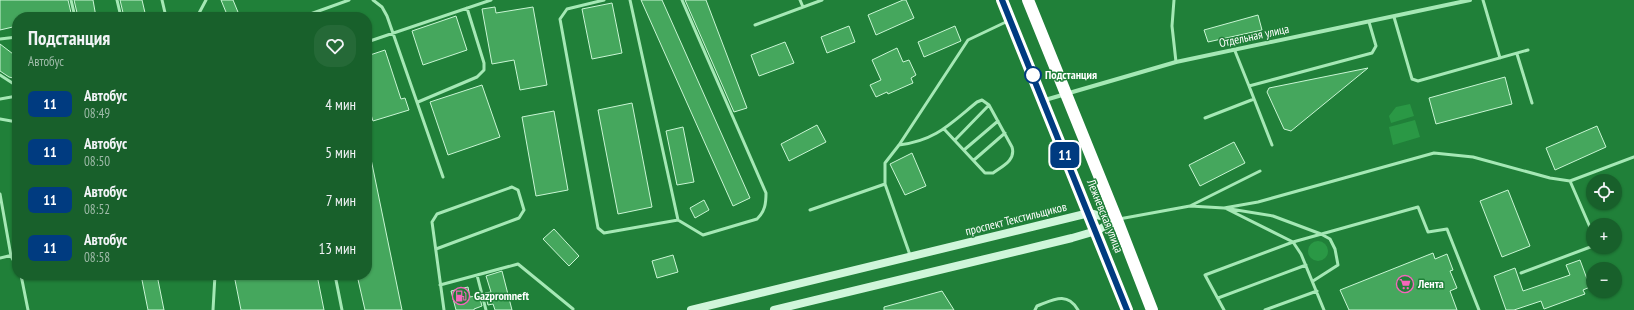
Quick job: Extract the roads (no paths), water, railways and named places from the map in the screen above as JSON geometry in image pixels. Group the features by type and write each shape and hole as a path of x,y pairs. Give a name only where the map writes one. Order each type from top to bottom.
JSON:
{"highway":[{"name":"Лежневская улица","path":"1002,0 1127,310"},
{"name":"Лежневская улица","path":"1028,0 1152,310"}],"main road":[{"name":"проспект Текстильщиков","path":"691,310 1089,213 1117,220"},
{"path":"774,310 784,309 1096,231 1117,220"}],"street":[{"name":"Отдельная улица","path":"1043,101 1065,93 1176,62 1470,0"}],"lane":[{"path":"71,0 74,12"},
{"path":"117,0 120,12"},
{"path":"162,0 165,12"},
{"path":"200,12 206,0"},
{"path":"316,12 349,0"},
{"path":"373,0 385,11 443,177"},
{"path":"372,40 491,0"},
{"path":"604,0 567,9 560,19 598,228 604,233 678,220 703,235 757,219 764,213 766,192 682,0"},
{"path":"630,0 678,220"},
{"path":"800,0 802,7"},
{"path":"755,25 822,0"},
{"path":"1174,0 1172,26 1176,62"},
{"path":"1483,0 1500,58"},
{"path":"418,102 477,77 483,73 484,63 467,8"},
{"path":"1394,17 1412,79 1418,81 1528,50"},
{"path":"911,257 886,184 885,163 899,145 968,40 1010,20"},
{"path":"1249,86 1372,54 1376,46 1369,22"},
{"path":"0,39 12,38"},
{"path":"1235,50 1272,145"},
{"path":"1517,54 1532,103"},
{"path":"0,75 12,83"},
{"path":"0,99 12,97"},
{"path":"1205,118 1254,99"},
{"path":"899,145 913,144 930,138 944,129 977,102 982,100 989,105 1014,152 1011,159 993,173 986,173 944,129"},
{"path":"955,140 989,105"},
{"path":"0,119 12,121"},
{"path":"964,150 998,120"},
{"path":"974,160 1005,133"},
{"path":"1224,208 1258,202 1434,154 1473,157 1550,178 1570,181 1634,157"},
{"path":"1190,206 1260,171"},
{"path":"1570,181 1586,218"},
{"path":"810,210 886,184"},
{"path":"436,249 519,218 524,210 518,190 512,187 437,214 432,222 444,310"},
{"path":"0,194 11,256 0,258"},
{"path":"1117,220 1190,206 1224,208 1273,216 1321,234 1330,239 1335,250 1338,265 1313,282"},
{"path":"1224,310 1206,275 1293,242 1418,207 1428,232 1447,229 1479,310"},
{"path":"1224,208 1293,242 1302,254 1324,310"},
{"path":"1521,273 1586,249"},
{"path":"440,285 518,264 574,309"},
{"path":"1218,298 1306,265"},
{"path":"477,275 486,310"},
{"path":"22,280 28,310"},
{"path":"213,310 215,280"},
{"path":"336,280 342,310"},
{"path":"1265,310 1317,291"},
{"path":"1035,310 1037,306 1060,298 1071,301 1078,310"},
{"path":"569,310 574,309"}],"place":[{"name":"Подстанция","path":"1033,75"},
{"name":"Лента","path":"1405,284"},
{"name":"Gazpromneft","path":"461,296"}]}
